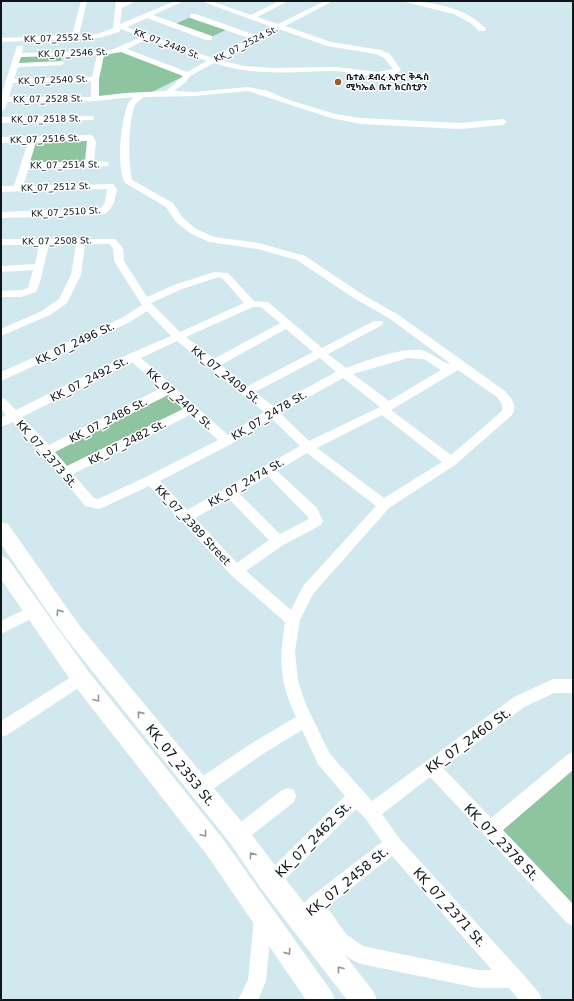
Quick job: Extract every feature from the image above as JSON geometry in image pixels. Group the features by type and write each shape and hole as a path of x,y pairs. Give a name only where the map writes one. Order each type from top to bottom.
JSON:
{"street":[{"path":"75,38 84,1"},
{"path":"119,28 118,4 133,1"},
{"name":"KK_07_2552 St.","path":"1,40 99,36 182,1"},
{"path":"204,1 279,27"},
{"path":"173,25 226,1"},
{"path":"251,17 285,1"},
{"path":"315,1 327,2"},
{"path":"404,1 465,16 478,24 482,29"},
{"name":"KK_07_2524 St.","path":"168,93 172,87 186,79 187,75 255,38 327,2"},
{"path":"264,3 274,6"},
{"path":"148,16 209,38"},
{"path":"193,16 255,38"},
{"name":"KK_07_2449 St.","path":"119,28 148,36 213,61 244,68 262,70 337,69 378,74 391,73 397,70 388,56 378,52 330,44 279,27"},
{"path":"184,50 228,29"},
{"name":"KK_07_2546 St.","path":"19,55 101,54 121,48 148,36"},
{"path":"1,109 2,100 11,81 22,40"},
{"path":"121,48 187,75"},
{"path":"58,79 62,54"},
{"path":"95,99 95,79 101,54"},
{"path":"15,65 61,63"},
{"name":"KK_07_2540 St.","path":"11,81 95,79"},
{"name":"KK_07_2528 St.","path":"2,100 95,99 142,94 194,94 248,89 265,93 286,102 334,116 360,121 460,126 503,122"},
{"path":"142,94 132,103 128,115 125,153 128,181 170,205 179,220 193,231 212,240 259,246 301,258 356,295 393,316 454,368"},
{"name":"KK_07_2518 St.","path":"1,120 90,118"},
{"name":"KK_07_2516 St.","path":"1,140 90,138 92,142 89,164"},
{"path":"18,188 33,139"},
{"name":"KK_07_2514 St.","path":"25,165 105,164"},
{"name":"KK_07_2512 St.","path":"1,188 110,186"},
{"name":"KK_07_2510 St.","path":"1,215 101,212 107,209 112,189 110,186"},
{"path":"1,294 16,294 31,291 35,287 38,267 45,241"},
{"path":"1,333 46,313 63,301 76,275 81,241"},
{"name":"KK_07_2508 St.","path":"1,242 112,242 118,248 121,267 146,304"},
{"path":"1,269 38,267"},
{"name":"KK_07_2496 St.","path":"1,377 126,320 146,304 172,290 218,274 228,277 251,304"},
{"name":"KK_07_2409 St.","path":"146,304 179,337 272,412 308,446 384,504"},
{"path":"251,304 264,304 412,433 451,462"},
{"name":"KK_07_2492 St.","path":"1,423 133,357 251,304"},
{"path":"246,392 378,323"},
{"path":"214,364 287,324"},
{"name":"KK_07_2478 St.","path":"93,505 105,503 227,441 272,412 344,373 408,354 421,354 428,356 454,368"},
{"name":"KK_07_2401 St.","path":"133,357 169,388 190,410 227,441"},
{"name":"KK_07_2371 St.","path":"454,368 501,394 508,403 508,412 451,462 384,504 308,590 293,620 288,651 290,682 302,713 324,759 356,797 371,812 393,844 532,1000"},
{"name":"KK_07_2474 St.","path":"185,518 308,446 385,408 454,368"},
{"name":"KK_07_2486 St.","path":"47,451 169,388"},
{"name":"KK_07_2373 St.","path":"1,402 47,451 64,473 93,505"},
{"name":"KK_07_2482 St.","path":"64,473 190,410"},
{"path":"236,571 278,541 316,521 312,512 269,470"},
{"name":"KK_07_2389 Street","path":"151,480 236,571 293,620"},
{"path":"230,491 278,541"},
{"name":"KK_07_2353 St.","path":"1,529 72,631 238,835 271,881 308,911 349,950 361,955 478,980 514,980"},
{"path":"1,564 81,678 215,847 263,918 322,1000"},
{"path":"1,628 34,611"},
{"path":"1,730 81,678"},
{"name":"KK_07_2460 St.","path":"371,812 519,702 553,686 573,686"},
{"path":"200,788 256,750 302,713"},
{"path":"490,830 573,760"},
{"name":"KK_07_2378 St.","path":"431,767 573,917"},
{"path":"238,835 288,796"},
{"name":"KK_07_2462 St.","path":"271,881 356,797"},
{"name":"KK_07_2458 St.","path":"308,911 393,844"},
{"name":"KK_07_2353 St.","path":"308,911 364,1000"},
{"path":"248,1000 257,980 263,918"}],"green space":[{"path":"193,16 228,29 209,38 173,25"},
{"path":"119,51 184,76 150,93 92,100 98,55"},
{"path":"62,54 61,63 15,65 19,55"},
{"path":"90,138 89,164 25,165 33,139"},
{"path":"169,389 190,410 64,473 47,451"},
{"path":"573,760 573,917 490,830"}],"place":[{"name":"ቤተል ደብረ ኢዮር ቅዱስ ሚካኤል ቤተ ክርስቲያን","path":"338,82"}]}
